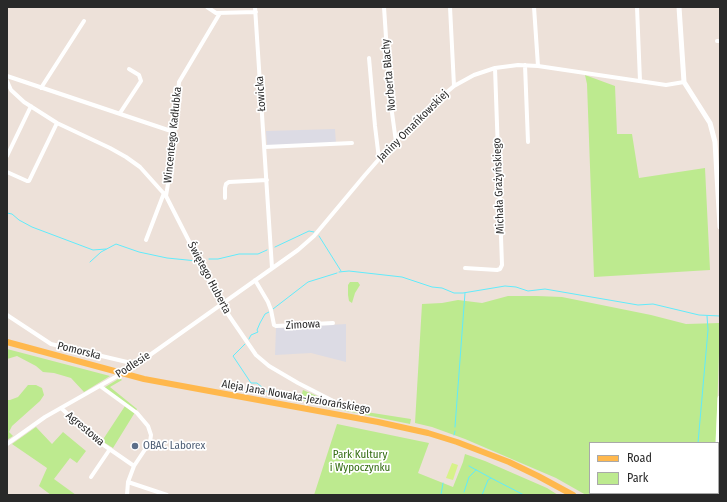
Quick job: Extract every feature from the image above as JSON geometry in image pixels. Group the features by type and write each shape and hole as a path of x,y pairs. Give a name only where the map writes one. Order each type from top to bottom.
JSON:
{"main road":[{"name":"Aleja Jana Nowaka-Jeziorańskiego","path":"7,342 118,372 188,388 378,422 428,433 509,462 573,495"}],"street":[{"path":"207,7 216,13 255,9"},
{"name":"Norberta Blachy","path":"384,7 390,98 396,142"},
{"path":"450,7 454,86"},
{"path":"534,7 538,66"},
{"path":"637,7 640,81"},
{"path":"678,7 684,82 713,130 716,151 720,227"},
{"name":"Łowicka","path":"255,9 272,268"},
{"name":"Wincentego Kadłubka","path":"165,194 168,188 179,82 220,13"},
{"path":"42,88 84,21"},
{"path":"369,58 375,126 380,159"},
{"path":"525,65 528,142"},
{"name":"Janiny Omańkowskiej","path":"255,280 298,250 314,236 380,159 433,104 454,86 474,75 495,68 525,65 666,85 684,82"},
{"name":"Michała Grażyńskiego","path":"465,268 497,270 500,269 502,265 495,68"},
{"path":"120,113 141,81 139,75 129,69"},
{"path":"7,76 174,132"},
{"name":"Świętego Huberta","path":"7,81 11,90 31,106 57,123 95,140 126,157 140,167 165,194 221,304 253,351 263,362 298,384 343,406"},
{"path":"7,156 31,106"},
{"path":"7,172 29,181 57,123"},
{"path":"265,147 352,143"},
{"path":"225,198 226,184 229,182 267,180"},
{"path":"146,240 165,194"},
{"name":"Podlesie","path":"7,444 40,420 133,367 255,280"},
{"name":"Zimowa","path":"255,280 268,302 274,325 334,323"},
{"name":"Pomorska","path":"7,315 51,344 127,362 133,367"},
{"path":"100,386 137,413 148,426 151,435 150,442 134,466 128,482 127,495"},
{"path":"718,442 720,398"},
{"name":"Agrestowa","path":"61,408 95,439 134,466"},
{"name":"Agrestowa","path":"91,477 110,449"},
{"path":"128,482 167,495"}],"shaded area":[{"path":"335,129 336,144 267,146 266,131"},
{"path":"346,324 346,362 311,353 275,355 276,328"}],"green space":[{"path":"585,75 615,86 617,134 632,134 639,178 705,168 710,270 594,277 587,84"},
{"path":"350,282 358,282 360,285 355,293 352,303 349,301 348,295 348,285"},
{"path":"508,296 562,297 651,315 686,324 720,323 716,442 589,442 589,494 712,495 586,495 556,478 465,439 432,427 415,423 422,304 442,303 458,300 482,303"},
{"path":"7,349 110,376 84,392 71,378 54,373 43,372 36,366 17,356 7,359"},
{"path":"120,378 122,380 110,387 137,409 113,448 102,441 125,406 102,389"},
{"path":"28,385 36,385 42,388 44,395 40,401 12,426 9,432 13,436 7,440 7,400 18,397"},
{"path":"303,390 347,409 411,419 410,424 317,405 300,400"},
{"name":"Park Kultury i Wypoczynku","path":"337,424 429,443 418,473 453,487 465,454 547,488 558,495 314,495"},
{"path":"36,427 52,444 63,432 86,451 77,463 70,458 54,479 76,495 51,495 39,486 47,468 12,444"},
{"path":"452,463 458,465 453,480 446,478"}],"waterway":[{"path":"7,213 12,214 19,220 32,227 93,250 106,249"},
{"path":"275,247 309,231 314,232"},
{"path":"319,236 341,271"},
{"path":"90,262 101,252 116,244 139,252 167,258 197,261"},
{"path":"209,259 218,259 239,254 258,254 267,250"},
{"path":"339,272 349,271 402,277 432,287 442,288 454,293 463,293 505,286 516,287 528,291 545,289 638,305 653,304 699,315 720,316"},
{"path":"273,309 308,282 337,273"},
{"path":"455,427 465,293"},
{"path":"249,339 251,335 258,332 257,330 260,323 265,314 269,312"},
{"path":"698,442 708,330 707,316"},
{"path":"245,344 233,356 251,383 257,383 271,395"},
{"path":"454,435 455,431"},
{"path":"469,466 491,478"},
{"path":"464,492 469,477 476,470"},
{"path":"482,495 488,480 491,478 524,495"},
{"path":"441,495 443,483"}],"place":[{"name":"OBAC Laborex","path":"135,446"}]}
